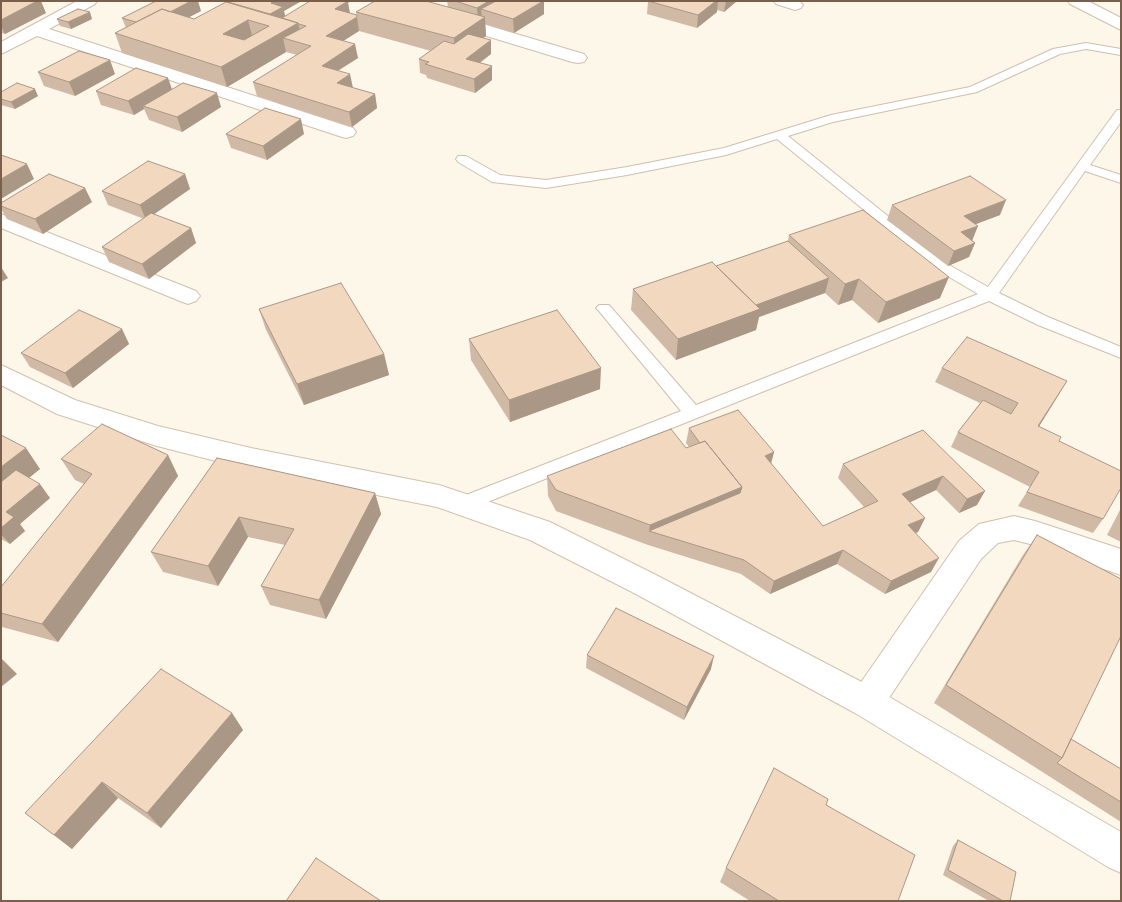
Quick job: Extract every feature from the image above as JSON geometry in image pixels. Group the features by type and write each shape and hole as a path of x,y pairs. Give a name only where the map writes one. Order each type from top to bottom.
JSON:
{"street":[{"path":"3,46 89,1"},
{"path":"388,1 578,58"},
{"path":"1076,1 1121,24"},
{"path":"35,30 346,132"},
{"path":"1,220 188,296"},
{"path":"1,374 66,407 157,436 251,459 439,496 540,531 645,584 866,702 1121,854"},
{"path":"866,702 970,550 989,533 1014,528 1035,533 1121,562"}],"lane":[{"path":"462,160 497,178 546,184 627,172 726,151 831,120 973,90 1057,51 1086,46 1121,52"},
{"path":"463,504 990,295 1121,113"},
{"path":"779,135 944,268 990,295 1121,353"},
{"path":"1082,166 1121,179"},
{"path":"604,308 693,413"}],"building":[{"path":"1,1 37,1 1,20"},
{"path":"156,1 191,1 170,12 162,9 136,22 122,18"},
{"path":"274,1 271,3 283,7 270,14 228,2"},
{"path":"310,1 348,1 335,9 357,15 357,17 326,36 355,44 322,66 350,74 337,83 375,94 349,112 253,82 311,46 283,38 306,26 282,18"},
{"path":"375,1 426,1 485,17 454,38 356,12"},
{"path":"455,1 489,1 477,8"},
{"path":"496,1 543,1 513,19 481,9"},
{"path":"648,1 716,1 698,15"},
{"path":"226,2 298,23 221,67 115,33 162,9 194,19","holes":["248,20 269,26 244,40 223,34"]},
{"path":"78,9 90,12 68,22 57,19"},
{"path":"468,34 491,40 466,59 492,66 474,79 425,64 429,62 419,59 444,41 454,44"},
{"path":"79,51 110,60 69,82 38,72"},
{"path":"136,68 168,78 128,101 96,91"},
{"path":"17,83 35,89 11,102 1,99 1,92"},
{"path":"183,83 217,93 177,117 143,106"},
{"path":"265,108 301,119 263,146 226,134"},
{"path":"1,155 27,164 1,179"},
{"path":"148,161 185,174 140,205 102,191"},
{"path":"49,174 85,188 35,219 1,206 1,203"},
{"path":"970,176 1006,200 964,216 978,226 961,232 975,243 954,251 892,205"},
{"path":"863,210 949,277 886,302 859,279 845,284 789,235"},
{"path":"151,213 191,228 142,264 102,247"},
{"path":"788,241 829,278 756,305 716,266"},
{"path":"712,262 760,309 678,339 633,289"},
{"path":"341,283 384,354 297,384 259,309"},
{"path":"79,310 122,329 65,373 21,353"},
{"path":"557,310 601,368 509,400 469,339"},
{"path":"967,337 1067,381 1038,426 1061,437 1059,441 1121,471 1121,488 1103,519 1027,492 1039,472 958,432 983,400 1011,414 1018,403 942,368"},
{"path":"738,410 774,452 765,456 823,526 878,501 843,464 923,430 985,491 967,499 943,476 902,494 925,518 908,525 939,558 891,581 843,550 774,581 744,560 649,531 740,493 742,487 705,441 700,443 689,428"},
{"path":"102,424 168,455 42,624 1,613 1,587 92,474 61,459"},
{"path":"671,429 686,448 705,441 742,487 650,525 556,490 547,476"},
{"path":"1,435 26,448 1,467"},
{"path":"217,458 375,493 319,600 261,586 294,529 239,517 208,566 151,552"},
{"path":"16,470 40,484 6,512 14,517 1,528 1,482"},
{"path":"1037,535 1121,579 1121,636 1062,758 946,685"},
{"path":"616,608 714,656 687,707 587,655"},
{"path":"161,669 232,713 147,813 102,782 54,835 25,813"},
{"path":"1071,739 1121,769 1121,802 1057,763 1062,758"},
{"path":"774,768 828,799 826,805 915,855 898,901 779,901 726,868"},
{"path":"958,840 1016,872 1010,901 1003,901 948,870"},
{"path":"316,858 381,901 286,901"}]}
